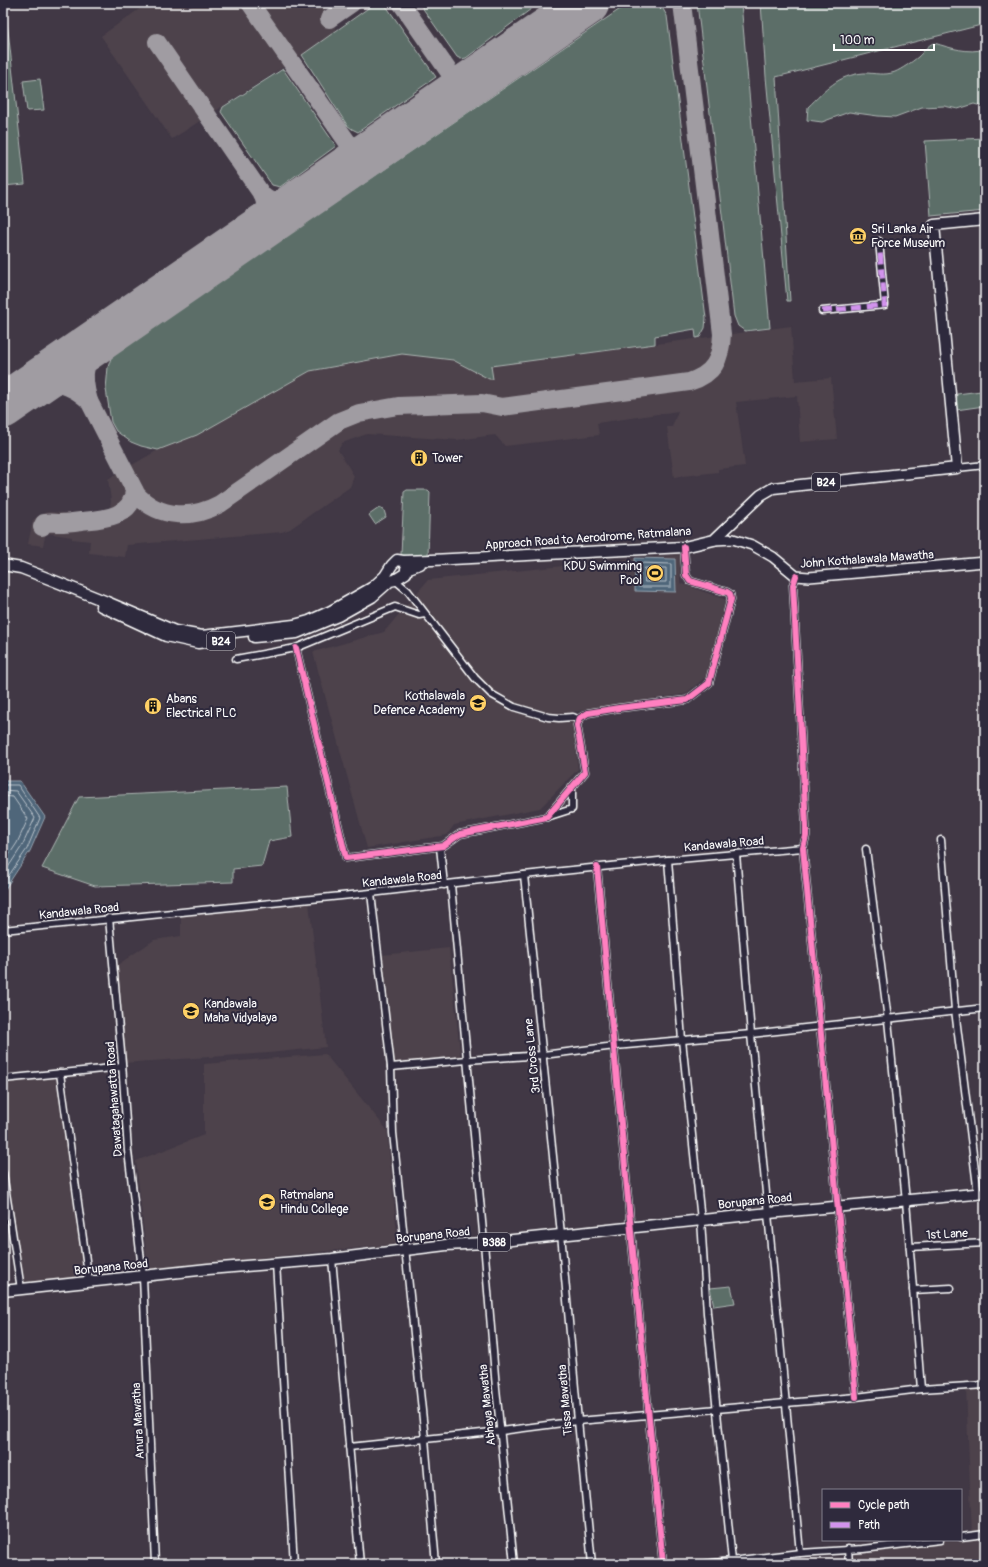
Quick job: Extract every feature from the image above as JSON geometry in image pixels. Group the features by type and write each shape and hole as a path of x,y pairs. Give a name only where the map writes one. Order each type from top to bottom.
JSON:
{"main road":[{"path":"957,468 934,226 985,220"},
{"name":"B24","path":"714,540 761,495 773,488 957,468"},
{"name":"Approach Road to Aerodrome, Ratmalana","path":"405,568 432,560 684,547 714,540"},
{"name":"B24","path":"3,565 21,568 175,631 202,636 294,625 309,621 390,579 405,568 397,560 392,565 390,579"},
{"name":"Borupana Road","path":"3,1291 446,1245 484,1243 769,1213 981,1194"}],"street":[{"path":"822,311 885,305 879,241"},
{"path":"957,468 985,465"},
{"name":"John Kothalawala Mawatha","path":"714,540 733,540 752,545 773,557 796,576 809,577 985,562"},
{"path":"547,817 585,772 577,728 579,720 588,713 687,700 709,683 731,599 730,594 727,592 690,581 687,578 684,547"},
{"path":"405,568 405,580 408,591"},
{"path":"796,576 793,585 806,826 806,836 802,848 819,1026 839,1207 856,1397"},
{"path":"390,579 408,591 483,687 496,698 514,707 548,717 574,717 579,720"},
{"path":"236,659 296,648 395,607 419,615 425,614"},
{"path":"296,648 346,858 446,845 460,834 547,817 572,810 572,788"},
{"path":"941,840 955,1010 981,1194"},
{"name":"Abhaya Mawatha","path":"440,846 447,885 467,1060 496,1388 514,1564"},
{"name":"Kandawala Road","path":"3,930 109,918 447,885 597,867 802,848"},
{"path":"866,849 888,1020 906,1201 921,1389"},
{"path":"736,854 751,1034 800,1553"},
{"path":"668,860 682,1040 701,1220 707,1313 732,1561"},
{"path":"597,867 615,1046 647,1415 663,1564"},
{"name":"3rd Cross Lane","path":"524,875 562,1234"},
{"path":"371,893 391,1067 393,1133 425,1439 436,1564"},
{"name":"Dawatagahawatta Road","path":"109,918 128,1151 143,1276"},
{"path":"391,1067 543,1055 615,1046 888,1020 955,1010 985,1008"},
{"path":"3,1079 122,1067"},
{"path":"60,1073 89,1282"},
{"path":"3,1173 20,1289"},
{"name":"Tissa Mawatha","path":"562,1234 592,1564"},
{"name":"1st Lane","path":"910,1247 985,1243"},
{"path":"332,1258 360,1564"},
{"path":"276,1263 294,1564"},
{"name":"Anura Mawatha","path":"143,1276 155,1564"},
{"path":"913,1290 951,1288"},
{"path":"349,1446 501,1431 578,1421 856,1397 921,1389 985,1385"},
{"path":"962,1537 985,1534"},
{"path":"705,1564 800,1553 863,1549 931,1541"},
{"path":"848,1549 849,1564"}],"shaded area":[{"path":"148,3 184,3 188,9 196,3 319,3 337,30 302,55 172,139 101,36"},
{"path":"791,326 795,381 831,378 837,439 800,442 797,396 736,402 745,466 718,469 718,472 674,477 667,427 672,427 678,411 597,423 599,435 505,446 495,435 457,440 367,434 342,443 338,450 354,476 350,487 290,529 282,532 127,545 125,557 89,553 90,541 72,539 72,537 46,533 43,546 28,544 33,520 43,513 51,512 109,517 111,501 108,479 158,450 197,435 310,371 402,354 453,360 489,379 492,379 491,366"},
{"name":"Kothalawala Defence Academy","path":"680,554 680,583 726,600 707,676 685,694 572,712 578,769 540,808 454,825 447,835 367,848 313,652 384,632 428,580"},
{"name":"Kandawala Maha Vidyalaya","path":"309,903 326,1047 269,1053 122,1063 113,968 154,940 181,936 181,916"},
{"path":"449,948 461,1061 393,1067 381,955"},
{"name":"Ratmalana Hindu College","path":"325,1054 387,1130 398,1244 148,1269 136,1161 204,1135 204,1064"},
{"path":"60,1073 89,1282 21,1289 3,1173 3,1079"},
{"path":"985,1386 985,1564 850,1564 850,1549 930,1541 962,1541 962,1537 972,1536 966,1388"}],"green space":[{"path":"3,3 5,3 25,184 3,186"},
{"path":"380,3 384,3 436,77 358,132 347,125 302,55 374,4 376,6"},
{"path":"419,3 539,3 466,58 461,59 457,57"},
{"path":"629,3 657,3 667,16 706,318 705,328 700,337 696,338 695,329 655,336 655,344 491,366 493,379 489,379 453,360 402,354 310,371 197,435 158,450 131,442 116,431 111,422 106,389 108,367 112,355"},
{"path":"697,3 741,3 770,328 745,331 738,326 734,316"},
{"path":"761,3 985,3 985,24 776,77 790,301 787,301 766,77"},
{"path":"934,43 966,51 985,49 985,107 974,104 958,109 944,106 922,107 895,117 849,112 822,122 807,120 808,107 839,80 855,74 883,74 895,72 913,61 929,45"},
{"path":"283,69 336,146 280,187 272,185 221,112 223,107"},
{"path":"40,79 44,110 27,111 23,81"},
{"path":"985,138 985,211 931,216 925,141"},
{"path":"981,391 984,406 956,410 957,394"},
{"path":"407,490 428,490 430,492 428,556 403,557 401,554 404,492"},
{"path":"379,508 384,510 386,517 375,524 369,515"},
{"path":"287,787 292,837 269,841 262,866 233,869 233,882 95,886 42,868 79,797"},
{"path":"731,1286 735,1303 714,1306 710,1288"}],"water":[{"name":"KDU Swimming Pool","path":"635,558 675,559 676,592 635,591"},
{"path":"3,781 20,781 45,817 30,851 3,892"}],"taxiway":[{"path":"250,3 360,160"},
{"path":"329,19 352,3"},
{"path":"401,3 461,89"},
{"path":"24,392 39,385 56,383 80,393 89,401 137,495 156,509 177,514 187,514 209,509 220,504 339,421 359,413 398,406 482,403 502,407 689,382 705,375 718,359 722,334 682,3"},
{"path":"157,42 263,196 272,202 280,204 290,204 300,201"},
{"path":"253,233 264,216 265,201 263,196"},
{"path":"89,401 85,381 86,365 93,351 106,335"},
{"path":"42,527 44,523 73,522 106,518 115,515 122,512 128,506 132,499 134,490"}],"runway":[{"path":"3,406 587,3"}],"marked path":[{"path":"822,311 885,305 879,241"}],"cycle path":[{"path":"296,648 346,858 443,846 460,834 547,817 585,772 577,725 580,718 588,713 687,700 709,683 731,599 730,594 727,592 690,581 686,575 684,547"},
{"path":"796,576 793,585 806,826 806,836 803,848 856,1397"},
{"path":"597,867 663,1564"}],"place":[{"name":"Sri Lanka Air Force Museum","path":"858,236"},
{"name":"Tower","path":"419,458"},
{"name":"KDU Swimming Pool","path":"655,573"},
{"name":"Kothalawala Defence Academy","path":"478,703"},
{"name":"Abans Electrical PLC","path":"153,706"},
{"name":"Kandawala Maha Vidyalaya","path":"191,1011"},
{"name":"Ratmalana Hindu College","path":"267,1202"}]}
